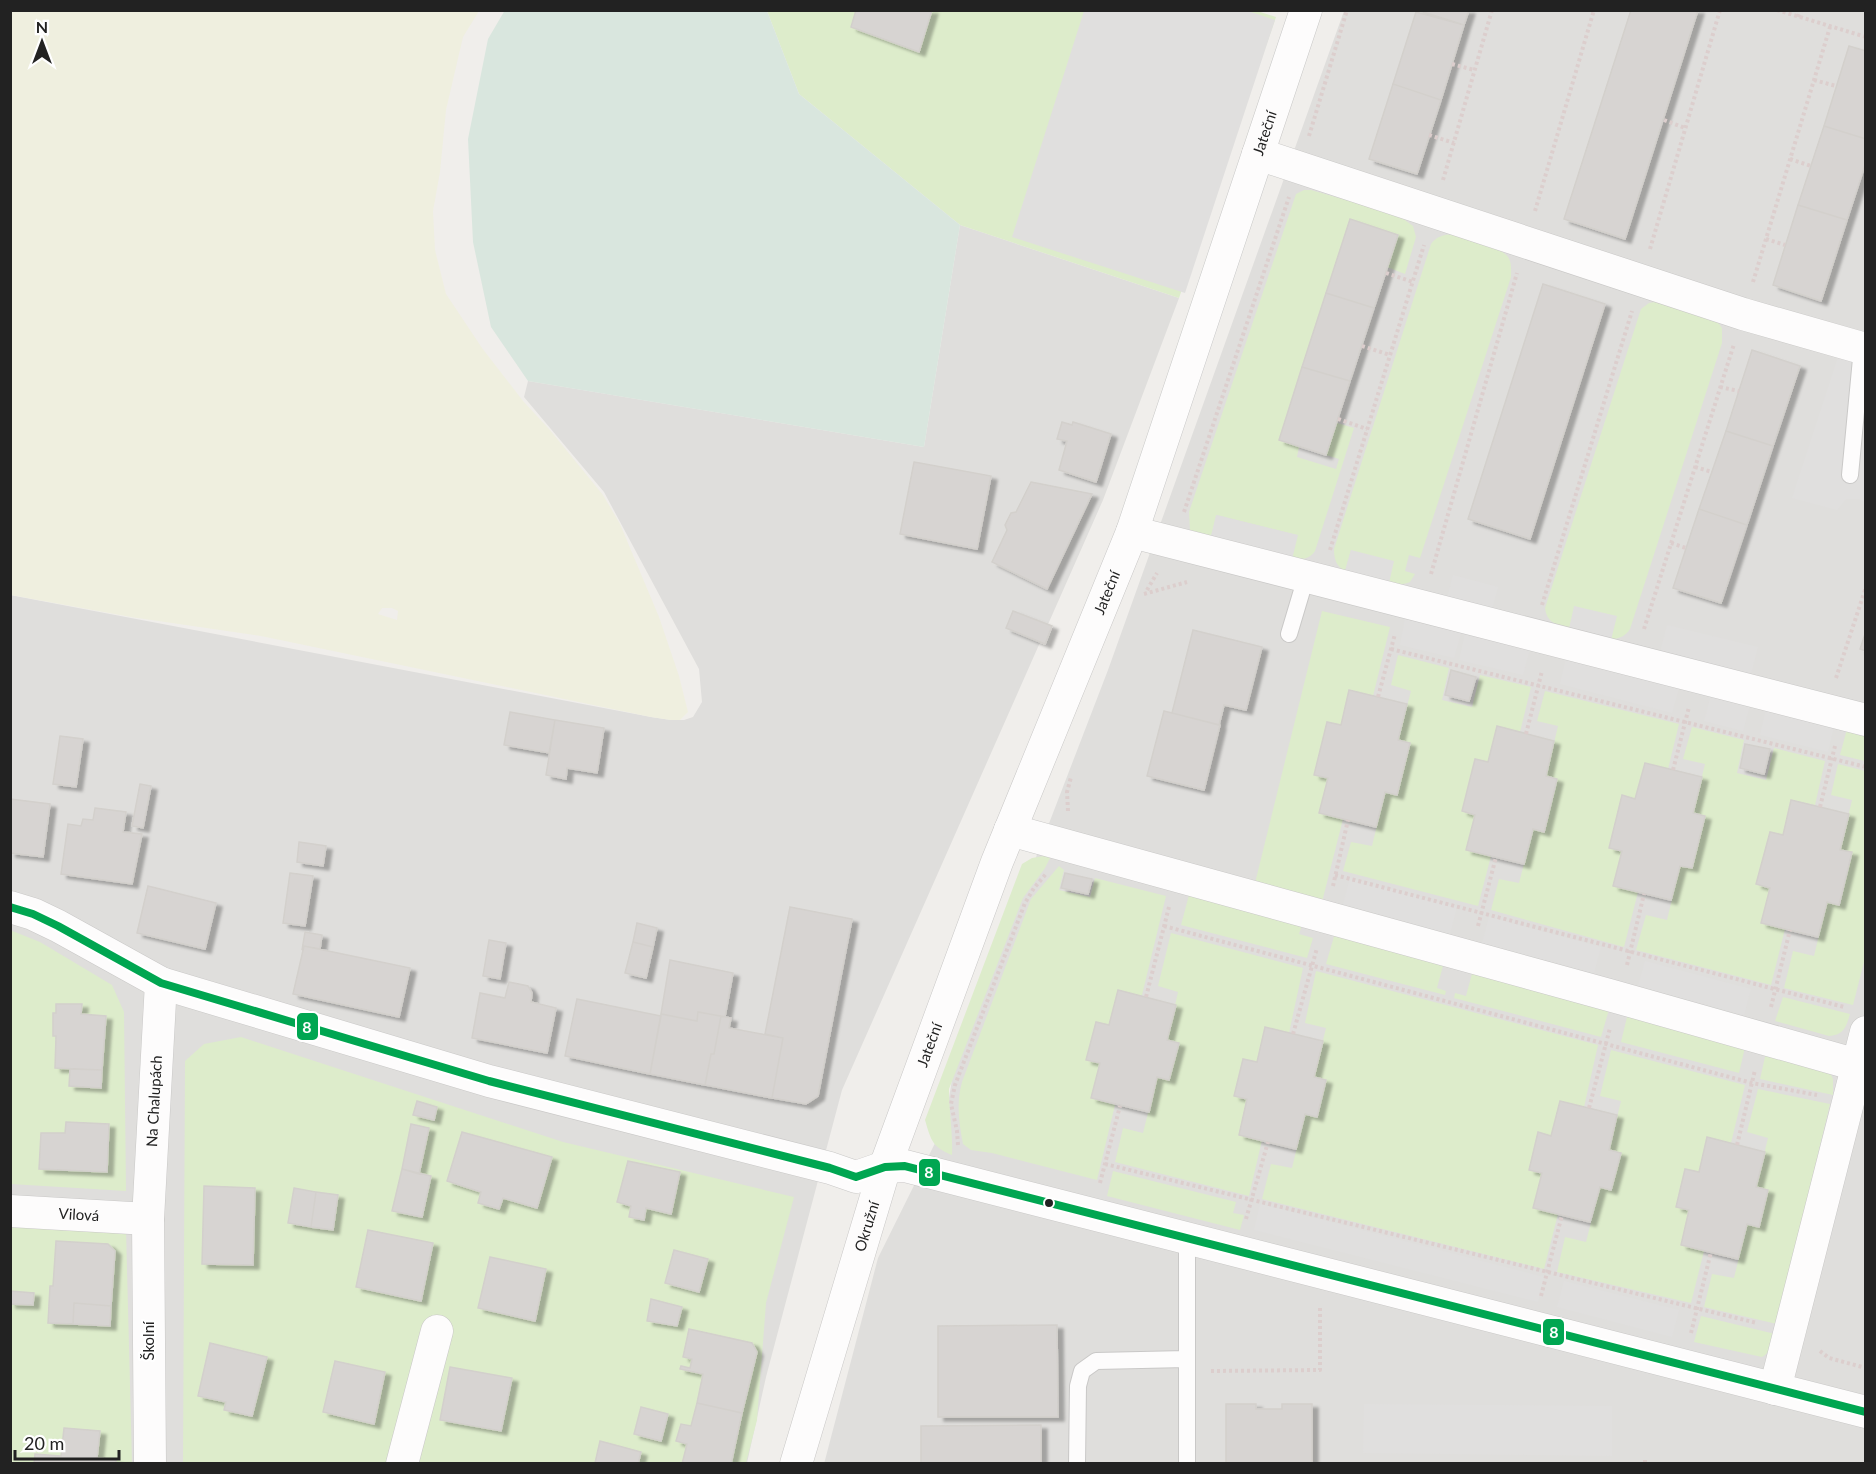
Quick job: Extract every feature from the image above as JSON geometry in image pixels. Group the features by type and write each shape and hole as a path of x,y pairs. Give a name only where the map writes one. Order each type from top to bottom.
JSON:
{"street":[{"name":"Jateční","path":"885,1167 1010,830 1132,532 1306,10"},
{"path":"1258,154 1743,314 1862,348"},
{"path":"1132,532 1845,715"},
{"path":"1010,830 1857,1065"},
{"path":"10,907 33,914 58,926 161,983 489,1081 819,1165 856,1177 885,1167 905,1166 1866,1412"},
{"name":"Na Chalupách","path":"148,1219 161,983"},
{"path":"1775,1389 1857,1065 1860,1021"},
{"name":"Okružní","path":"796,1464 885,1167"},
{"name":"Vilová","path":"10,1211 148,1219"},
{"name":"Školní","path":"148,1219 150,1464"},
{"path":"402,1464 437,1331"}],"lane":[{"path":"1850,475 1862,348"},
{"path":"1289,634 1313,579"},
{"path":"1187,1239 1187,1464"},
{"path":"1077,1464 1078,1386 1082,1371 1096,1361 1186,1365"}],"path":[{"path":"1144,594 1175,543 1299,168 1347,10"},
{"path":"1313,579 1367,429 1434,213 1492,10"},
{"path":"1421,607 1594,10"},
{"path":"1526,734 1538,685 1541,637 1641,280 1720,10"},
{"path":"1777,10 1866,37"},
{"path":"1798,17 1801,10"},
{"path":"1452,64 1475,70"},
{"path":"1814,80 1836,86"},
{"path":"1664,120 1685,128"},
{"path":"1429,135 1454,143"},
{"path":"1790,159 1811,166"},
{"path":"1766,239 1785,245"},
{"path":"1386,273 1413,282"},
{"path":"1362,346 1390,355"},
{"path":"1720,387 1739,391"},
{"path":"1338,419 1367,429"},
{"path":"1695,467 1712,472"},
{"path":"1671,543 1686,548"},
{"path":"1820,807 1845,715 1866,587"},
{"path":"1378,697 1396,629"},
{"path":"1391,649 1866,767"},
{"path":"1673,770 1697,677"},
{"path":"1068,816 1067,792 1074,768"},
{"path":"1293,1034 1325,918 1348,820"},
{"path":"1470,957 1496,857"},
{"path":"958,1150 957,1131 951,1104 955,1085 1026,903 1034,888 1049,871"},
{"path":"1335,875 1775,989 1860,1021"},
{"path":"1146,997 1177,876"},
{"path":"1589,1108 1644,894"},
{"path":"1164,926 1752,1083 1848,1101"},
{"path":"1737,1145 1790,930"},
{"path":"1120,1106 1105,1164 1790,1331"},
{"path":"1238,1251 1268,1142"},
{"path":"1533,1327 1562,1215"},
{"path":"1682,1365 1711,1252"},
{"path":"1186,1365 1320,1370 1320,1299"}],"shaded area":[{"path":"505,10 767,11 799,94 960,225 924,447 528,381 491,327 473,242 468,139 488,39"},
{"path":"1245,10 1275,20 1185,293 1012,237 1084,11"},
{"path":"1344,11 1865,11 1865,1463 824,1464 878,1258 945,1123 953,1073 1108,670"},
{"path":"960,225 1179,298 1103,500 842,1090 766,1377 747,1463 11,1463 10,595 651,717 684,720 693,717 702,702 699,669 604,492 524,397 528,381 924,447"},
{"path":"1839,354 1865,361 1865,502 1859,499 1846,499 1837,510 1792,498"},
{"path":"1216,515 1298,535 1292,559 1211,536"},
{"path":"1351,550 1394,561 1389,583 1345,571"},
{"path":"1453,575 1498,587 1492,609 1447,598"},
{"path":"1574,606 1617,616 1611,640 1569,629"},
{"path":"1405,619 1461,633 1454,658 1400,645"},
{"path":"1667,625 1758,647 1751,674 1660,652"},
{"path":"1465,633 1530,649 1523,675 1459,660"},
{"path":"1566,658 1679,688 1672,713 1560,684"},
{"path":"1711,695 1750,705 1743,731 1704,721"},
{"path":"1766,709 1834,726 1828,752 1760,735"},
{"path":"1350,878 1457,907 1450,934 1343,904"},
{"path":"1489,917 1601,947 1594,973 1482,943"},
{"path":"1645,961 1751,989 1744,1015 1638,986"},
{"path":"1260,1204 1544,1277 1538,1302 1254,1230"},
{"path":"1564,1281 1679,1310 1672,1337 1557,1307"},
{"path":"1364,1404 1612,1406 1612,1456 1363,1453"}],"green space":[{"path":"1254,10 1276,17 1179,298 960,225 799,94 767,11"},
{"path":"10,11 479,11 463,37 446,110 440,172 433,211 435,250 446,294 482,348 523,401 603,495 620,524 659,617 679,676 688,712 680,720 651,717 261,636 131,617 11,595","holes":["382,608 392,608 398,611 397,620 378,614"]},
{"path":"1304,190 1398,215 1413,226 1416,237 1405,274 1387,267 1350,220 1280,440 1299,447 1297,457 1336,469 1339,459 1326,455 1337,423 1354,428 1315,551 1308,557 1292,559 1297,535 1217,515 1211,536 1190,531 1189,512 1296,194"},
{"path":"1453,234 1504,253 1510,262 1511,277 1420,558 1409,555 1405,571 1415,574 1410,582 1394,583 1378,575 1351,550 1345,571 1336,562 1334,549 1431,244 1440,236"},
{"path":"1661,301 1717,321 1722,328 1722,343 1630,629 1619,638 1611,640 1575,606 1569,629 1550,620 1545,608 1641,309 1649,303"},
{"path":"1322,611 1390,627 1373,696 1349,690 1341,725 1327,722 1315,775 1328,778 1319,813 1343,819 1322,902 1255,883"},
{"path":"1398,655 1449,668 1442,700 1472,707 1480,675 1531,687 1520,732 1497,727 1488,762 1475,759 1462,811 1475,815 1466,849 1491,856 1478,906 1343,871 1351,842 1372,846 1385,792 1397,794 1410,743 1398,740 1411,691 1391,685"},
{"path":"1545,691 1679,724 1668,769 1635,799 1622,795 1609,847 1622,851 1613,886 1638,892 1624,947 1491,910 1499,879 1519,883 1533,829 1545,831 1557,780 1546,776 1558,726 1537,721"},
{"path":"1692,727 1744,740 1737,773 1766,780 1774,748 1825,761 1815,805 1792,800 1783,835 1770,832 1756,883 1770,888 1761,923 1785,929 1771,985 1636,950 1646,915 1667,920 1680,866 1692,868 1705,816 1693,813 1705,764 1683,759"},
{"path":"1847,729 1865,734 1865,761 1840,755"},
{"path":"1838,764 1865,771 1865,958 1853,1005 1784,988 1793,951 1814,956 1827,902 1840,905 1852,853 1840,850 1852,800 1831,795"},
{"path":"1051,856 1023,898 949,1089 952,1155 936,1146 925,1120 1022,864 1032,858"},
{"path":"1059,866 1064,870 1059,890 1090,897 1095,878 1166,896 1142,995 1138,995 1100,1063 1091,1098 1115,1105 1097,1180 992,1153 971,1150 963,1144 959,1121 962,1082 1031,899"},
{"path":"1189,895 1302,925 1299,934 1313,938 1307,958 1181,925"},
{"path":"10,930 40,942 112,985 124,1012 126,1191 11,1184"},
{"path":"1171,933 1303,968 1289,1033 1265,1027 1257,1062 1243,1059 1234,1096 1247,1099 1239,1134 1262,1140 1249,1196 1115,1162 1123,1128 1143,1133 1157,1077 1169,1080 1178,1043 1167,1040 1178,992 1158,986"},
{"path":"1335,933 1444,962 1437,988 1446,991 1445,995 1326,964"},
{"path":"1473,970 1610,1006 1601,1037 1454,998 1455,993 1466,996"},
{"path":"1316,971 1598,1045 1584,1107 1551,1136 1538,1133 1529,1170 1542,1173 1558,1214 1544,1269 1262,1199 1271,1164 1292,1168 1305,1114 1326,1080 1314,1077 1326,1028 1305,1023"},
{"path":"1783,997 1850,1014 1844,1030 1829,1036 1775,1021"},
{"path":"1628,1013 1746,1043 1739,1073 1621,1042"},
{"path":"241,1037 563,1142 794,1197 766,1303 757,1420 746,1463 183,1464 185,1061 204,1044"},
{"path":"1767,1048 1828,1068 1833,1079 1833,1095 1760,1079"},
{"path":"1611,1050 1745,1085 1731,1143 1707,1138 1699,1172 1685,1169 1689,1210 1681,1245 1704,1251 1691,1303 1557,1272 1565,1237 1586,1242 1600,1187 1611,1190 1621,1153 1609,1150 1621,1101 1600,1096"},
{"path":"1758,1089 1830,1104 1777,1324 1704,1307 1712,1274 1734,1278 1747,1224 1759,1227 1768,1191 1756,1187 1768,1138 1747,1132"},
{"path":"1113,1171 1236,1202 1233,1213 1244,1215 1240,1230 1107,1196"},
{"path":"10,1224 126,1230 132,1463 11,1463"},
{"path":"1701,1316 1775,1334 1771,1347 1762,1357 1694,1342"}],"building":[{"path":"856,10 932,10 919,52 851,27"},
{"path":"1417,10 1469,10 1464,25"},
{"path":"1631,10 1698,10 1625,239 1564,219"},
{"path":"1416,12 1464,25 1441,100 1393,84"},
{"path":"1849,46 1866,51 1866,139 1824,126"},
{"path":"1393,84 1441,100 1417,174 1369,159"},
{"path":"1824,126 1866,139 1866,162 1847,220 1798,205"},
{"path":"1798,205 1847,220 1821,301 1773,285"},
{"path":"1350,219 1398,235 1374,308 1326,293"},
{"path":"1543,284 1605,304 1530,539 1468,519"},
{"path":"1326,293 1374,308 1350,381 1302,367"},
{"path":"1752,350 1800,366 1773,446 1726,431"},
{"path":"1302,367 1350,381 1326,455 1279,440"},
{"path":"1062,422 1072,425 1073,422 1111,434 1096,482 1059,470 1067,441 1057,439"},
{"path":"1726,431 1773,446 1747,525 1699,509"},
{"path":"914,462 991,476 977,549 900,534"},
{"path":"1031,482 1092,494 1047,589 992,562 1007,530 1005,525 1011,513 1016,512"},
{"path":"1699,509 1747,525 1721,603 1673,588"},
{"path":"1013,611 1052,626 1045,644 1006,628"},
{"path":"1193,630 1262,647 1246,710 1224,705 1219,725 1172,713"},
{"path":"1866,631 1866,651 1860,649"},
{"path":"1451,670 1476,677 1469,701 1445,695"},
{"path":"1349,690 1407,704 1398,740 1410,743 1397,795 1385,792 1376,827 1319,813 1328,778 1314,775 1327,722 1341,725"},
{"path":"1164,711 1220,725 1204,790 1147,776"},
{"path":"510,712 555,720 549,753 504,745"},
{"path":"555,720 604,728 597,773 567,768 566,779 546,775"},
{"path":"1497,726 1554,741 1546,776 1557,779 1544,832 1533,829 1524,864 1466,850 1475,815 1462,811 1475,759 1488,762"},
{"path":"60,736 83,739 76,787 53,784"},
{"path":"1745,744 1770,749 1764,774 1740,768"},
{"path":"1645,763 1702,777 1693,813 1705,816 1692,868 1680,866 1671,900 1613,886 1622,851 1609,848 1622,795 1635,799"},
{"path":"140,784 151,786 143,828 132,826"},
{"path":"10,799 50,804 43,857 10,853"},
{"path":"1791,800 1849,814 1840,850 1852,852 1839,905 1827,902 1818,937 1761,923 1770,888 1756,884 1770,832 1783,835"},
{"path":"95,808 126,812 123,832 142,834 132,884 61,874 68,824 81,826 83,819 93,820"},
{"path":"299,842 326,846 323,866 297,862"},
{"path":"290,873 313,876 305,926 283,923"},
{"path":"1065,873 1092,879 1088,894 1061,888"},
{"path":"148,886 216,903 205,949 137,933"},
{"path":"790,907 852,919 818,1096 806,1104 772,1098 783,1038 765,1034"},
{"path":"637,923 657,928 653,947 633,942"},
{"path":"305,932 322,935 320,949 304,946 302,950"},
{"path":"489,940 506,943 500,979 483,976"},
{"path":"633,942 653,947 646,978 625,973"},
{"path":"304,946 410,968 399,1017 293,994"},
{"path":"670,960 733,973 725,1017 698,1012 697,1021 661,1014"},
{"path":"509,982 528,986 532,993 531,1002 556,1008 547,1053 472,1038 480,993 505,998"},
{"path":"1118,990 1176,1005 1167,1040 1179,1043 1169,1080 1157,1077 1149,1112 1091,1098 1100,1063 1086,1060 1096,1022 1109,1025"},
{"path":"577,999 661,1016 650,1074 565,1056"},
{"path":"56,1004 82,1004 81,1014 106,1016 102,1070 55,1068 56,1036 53,1036 53,1013 56,1013"},
{"path":"698,1012 721,1016 705,1085 650,1074 661,1014 697,1021"},
{"path":"721,1016 731,1018 729,1028 783,1038 772,1098 705,1085"},
{"path":"1265,1027 1323,1041 1314,1077 1326,1080 1317,1117 1305,1114 1296,1149 1239,1135 1247,1099 1234,1096 1243,1059 1257,1062"},
{"path":"70,1069 102,1070 101,1088 69,1086"},
{"path":"417,1101 437,1107 434,1120 413,1115"},
{"path":"1560,1101 1617,1115 1609,1150 1621,1153 1611,1190 1600,1187 1590,1222 1533,1208 1542,1173 1529,1170 1538,1132 1551,1136"},
{"path":"66,1122 109,1124 107,1172 39,1169 41,1133 65,1133"},
{"path":"411,1124 429,1128 419,1174 402,1169"},
{"path":"462,1132 552,1157 537,1208 503,1198 499,1209 478,1203 481,1192 447,1181"},
{"path":"1707,1137 1765,1152 1756,1187 1768,1190 1759,1227 1747,1224 1738,1259 1681,1245 1689,1210 1676,1207 1685,1169 1699,1172"},
{"path":"628,1161 680,1172 671,1214 646,1208 644,1220 629,1217 631,1206 617,1202"},
{"path":"402,1169 431,1176 422,1217 392,1211"},
{"path":"204,1186 255,1188 253,1265 202,1264"},
{"path":"294,1188 316,1192 311,1227 288,1223"},
{"path":"316,1192 338,1195 333,1230 311,1227"},
{"path":"368,1230 433,1243 421,1301 356,1287"},
{"path":"56,1241 108,1244 115,1251 111,1306 74,1303 73,1324 48,1323"},
{"path":"674,1250 708,1259 699,1292 665,1283"},
{"path":"490,1257 546,1269 535,1321 478,1308"},
{"path":"10,1291 34,1293 33,1305 10,1304"},
{"path":"651,1299 682,1307 677,1326 647,1321"},
{"path":"74,1303 111,1306 110,1326 73,1324"},
{"path":"1057,1325 1058,1417 938,1417 938,1326"},
{"path":"689,1329 752,1343 757,1352 742,1413 697,1403 703,1374 680,1369 681,1366 690,1368 692,1359 683,1357"},
{"path":"210,1343 267,1357 252,1416 224,1410 226,1402 198,1396"},
{"path":"335,1361 385,1372 374,1424 323,1412"},
{"path":"450,1367 512,1378 501,1431 440,1420"},
{"path":"697,1403 742,1413 731,1464 682,1464 687,1444 676,1441 681,1424 691,1426"},
{"path":"1226,1404 1256,1404 1256,1409 1282,1409 1282,1404 1312,1404 1312,1464 1226,1464"},
{"path":"641,1407 668,1414 661,1441 634,1434"},
{"path":"1041,1425 1041,1464 921,1464 921,1426"},
{"path":"64,1428 100,1431 97,1458 116,1460 116,1464 34,1464 35,1454 61,1456"},
{"path":"600,1441 641,1452 638,1464 595,1463"}],"transit line":[{"name":"8","path":"10,907 33,914 58,926 161,983 489,1081 830,1168 856,1177 885,1167 905,1166 1866,1412"}]}
